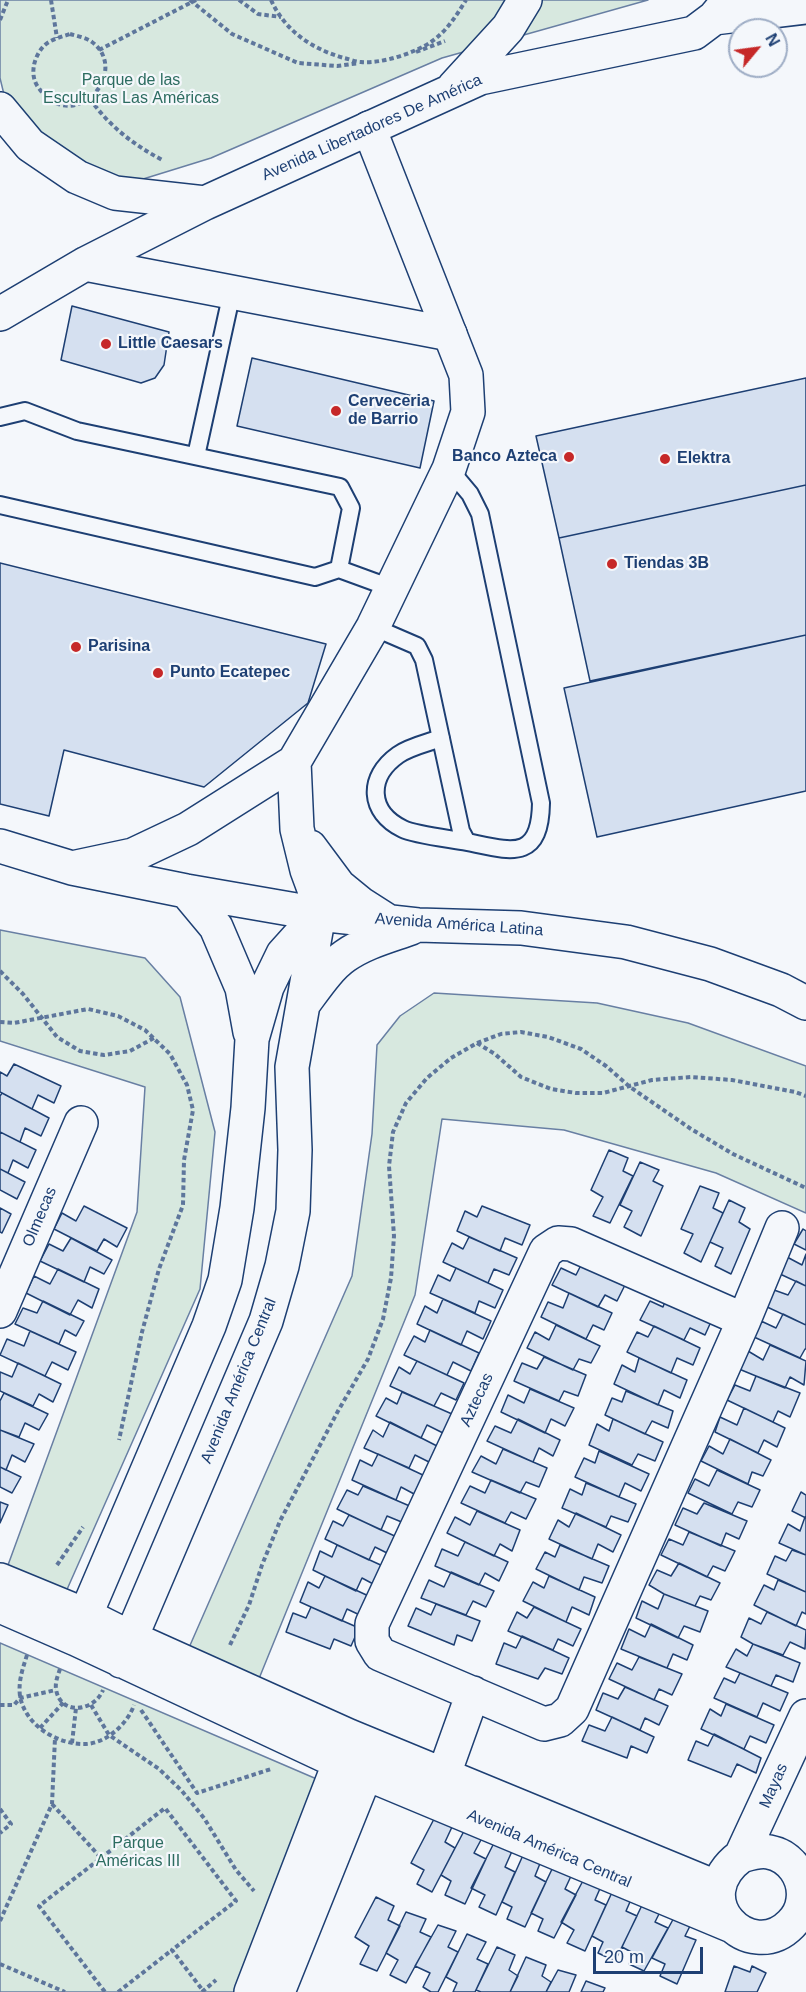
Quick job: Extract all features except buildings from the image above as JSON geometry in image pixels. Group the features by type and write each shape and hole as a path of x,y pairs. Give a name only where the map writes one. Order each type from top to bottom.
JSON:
{"street":[{"path":"451,91 508,28 525,0"},
{"path":"722,9 806,7"},
{"name":"Avenida Libertadores De América","path":"205,203 480,78 694,33 722,9"},
{"path":"0,109 30,145 77,177 115,193 205,203"},
{"path":"72,868 133,855 188,829 294,762 373,627 449,469 468,412 466,375 369,128"},
{"path":"0,314 85,264 205,203"},
{"path":"85,264 450,334"},
{"path":"81,1627 209,1326 225,1280 237,1208 248,1108 252,1039 267,987 283,954 319,914 297,829 294,762"},
{"path":"297,829 339,886 361,904 403,923"},
{"name":"Avenida América Latina","path":"0,846 72,868 319,914 403,923 521,928 626,942 710,964 781,990 806,1003"},
{"path":"186,891 216,927 229,955 242,987 252,1039"},
{"name":"Avenida América Central","path":"126,1650 266,1321 282,1266 293,1212 295,1150 292,1067 319,914"},
{"name":"Avenida América Central","path":"303,1004 324,977 344,957 403,923"},
{"name":"Olmecas","path":"0,1311 81,1123"},
{"name":"Aztecas","path":"744,1320 571,1244 558,1243 546,1251 372,1624 372,1641 380,1654 544,1724 560,1720 572,1709 744,1320 783,1228"},
{"name":"Avenida América Central","path":"0,1580 42,1611 81,1627 350,1754 732,1926 744,1934 758,1937 772,1936 785,1930 802,1908 804,1894 802,1879 783,1857 770,1852 756,1851 741,1856"},
{"name":"Avenida América Central","path":"0,1606 42,1611"},
{"name":"Avenida América Central","path":"126,1650 202,1669 350,1754 444,1774 718,1888"},
{"path":"444,1774 473,1693"},
{"name":"Mayas","path":"741,1856 806,1716"},
{"path":"251,1992 350,1754"},
{"path":"278,1992 350,1754"},
{"path":"732,1926 723,1914 718,1901 718,1888 723,1875 741,1856"}],"lane":[{"path":"196,456 232,292"},
{"path":"0,417 25,411 77,431 340,488 351,508 339,569"},
{"path":"441,738 399,754 385,765 375,783 377,801 385,816 404,830 510,851 523,848 535,837 541,821 541,803 480,514 470,494 449,469"},
{"path":"0,505 315,577 339,569 391,588"},
{"path":"373,627 417,646 424,660 461,831 467,842"}],"path":[{"path":"0,20 8,0"},
{"path":"51,0 57,38"},
{"path":"239,0 258,14 281,17"},
{"path":"271,0 295,34 324,52 362,63"},
{"path":"99,50 192,1 232,34 298,63 337,66 362,63 401,57 431,42 452,23 466,0"},
{"path":"70,34 92,42 99,50 104,56 105,75 100,89 90,99 73,106 55,102 41,91 34,81 34,64 42,47 57,38 70,34"},
{"path":"90,99 103,117 121,134 166,162"},
{"path":"0,971 23,994 57,1037 80,1051 104,1055 130,1051 154,1038"},
{"path":"0,1022 14,1023 88,1009 118,1016 145,1030 170,1054 186,1085 194,1110 183,1160 183,1206 159,1269 142,1332 117,1449"},
{"path":"202,1669 215,1666 233,1640 249,1605 280,1521 368,1359 382,1319 391,1278 394,1236 389,1166 393,1132 406,1103 427,1078 451,1058 477,1043 501,1034 521,1032 548,1037 581,1049 606,1066 630,1087 691,1129 733,1154 806,1188"},
{"path":"477,1043 495,1054 521,1077 551,1089 594,1093 630,1087 652,1080 691,1077 732,1080 806,1096"},
{"path":"87,1521 56,1567 46,1591 42,1611 22,1669 19,1685 20,1698 27,1713 40,1728 55,1738 72,1743 88,1744 121,1727 131,1714 135,1702 197,1793 350,1754"},
{"path":"0,1705 14,1706 20,1698 56,1690"},
{"path":"40,1728 64,1702"},
{"path":"91,1705 109,1735 159,1769 182,1791 204,1818 236,1870 255,1892 256,1898"},
{"path":"72,1743 76,1708"},
{"path":"0,1921 52,1804 55,1738"},
{"path":"52,1804 101,1858"},
{"path":"105,1992 39,1906 165,1808 236,1901 118,1992"},
{"path":"0,1809 11,1824 0,1833"},
{"path":"172,1950 203,1992 218,1976"},
{"path":"0,1964 65,1992"}],"green space":[{"name":"Parque de las Esculturas Las Américas","path":"0,0 648,0 442,58 211,158 114,188 8,111 0,78"},
{"path":"0,930 145,958 180,997 215,1132 200,1289 61,1603 4,1576 137,1212 145,1087 0,1041"},
{"path":"434,993 597,1003 688,1023 806,1066 806,1213 716,1173 564,1130 442,1119 415,1295 256,1686 184,1659 352,1276 372,1134 377,1045 400,1016"},
{"name":"Parque Américas III","path":"0,1643 319,1780 250,1992 0,1992"}],"place":[{"name":"Little Caesars","path":"106,344"},
{"name":"Cerveceria de Barrio","path":"336,411"},
{"name":"Banco Azteca","path":"569,457"},
{"name":"Elektra","path":"665,459"},
{"name":"Tiendas 3B","path":"612,564"},
{"name":"Parisina","path":"76,647"},
{"name":"Punto Ecatepec","path":"158,673"}]}
